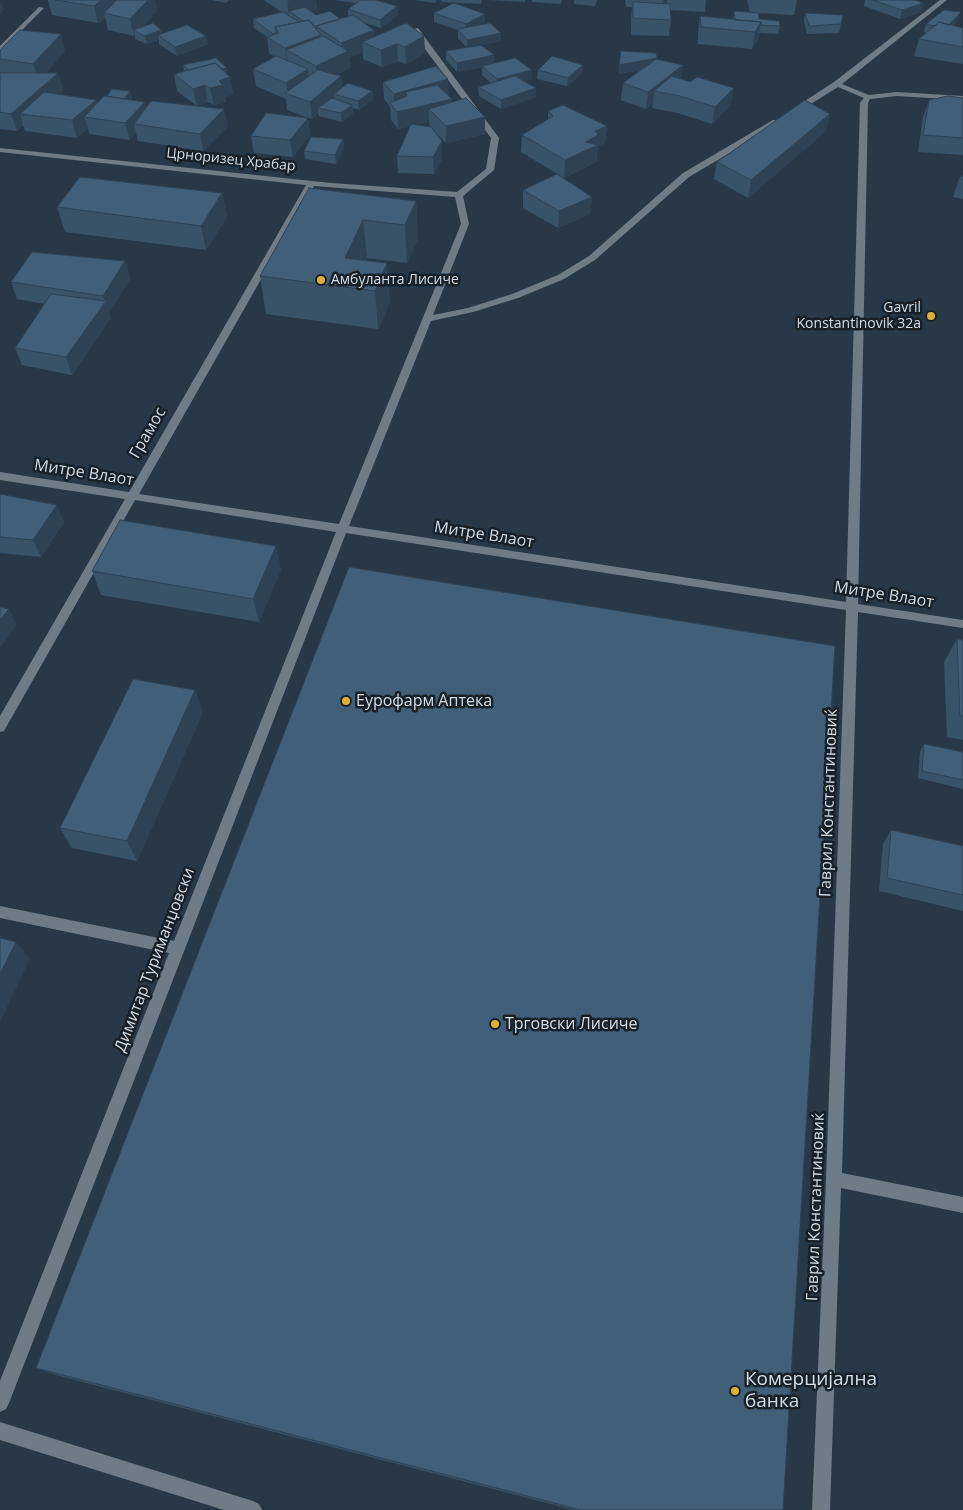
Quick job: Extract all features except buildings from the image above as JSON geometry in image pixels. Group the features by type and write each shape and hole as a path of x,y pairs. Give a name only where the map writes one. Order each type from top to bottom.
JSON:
{"street":[{"path":"426,319 470,310 515,296 561,277 592,258 686,176 837,84 944,0"},
{"path":"0,50 41,8"},
{"path":"342,530 465,224 459,196 490,170 495,138 414,30"},
{"path":"837,84 868,97 897,94 963,98"},
{"name":"Гаврил Константиновиќ","path":"821,1510 834,1179 852,607 864,103 868,97"},
{"name":"Црноризец Храбар","path":"0,150 311,183 459,196"},
{"name":"Грамос","path":"0,727 311,183"},
{"name":"Митре Влаот","path":"0,476 963,624"},
{"name":"Димитар Туриманџовски","path":"0,1403 342,530"},
{"path":"0,912 179,949"},
{"path":"834,1179 963,1205"},
{"path":"0,1431 253,1510"}],"place":[{"name":"Амбуланта Лисиче","path":"321,280"},
{"name":"Gavril Konstantinovik 32a","path":"931,316"},
{"name":"Еурофарм Аптека","path":"346,701"},
{"name":"Трговски Лисиче","path":"495,1024"},
{"name":"Комерцијална банка","path":"735,1391"}]}
